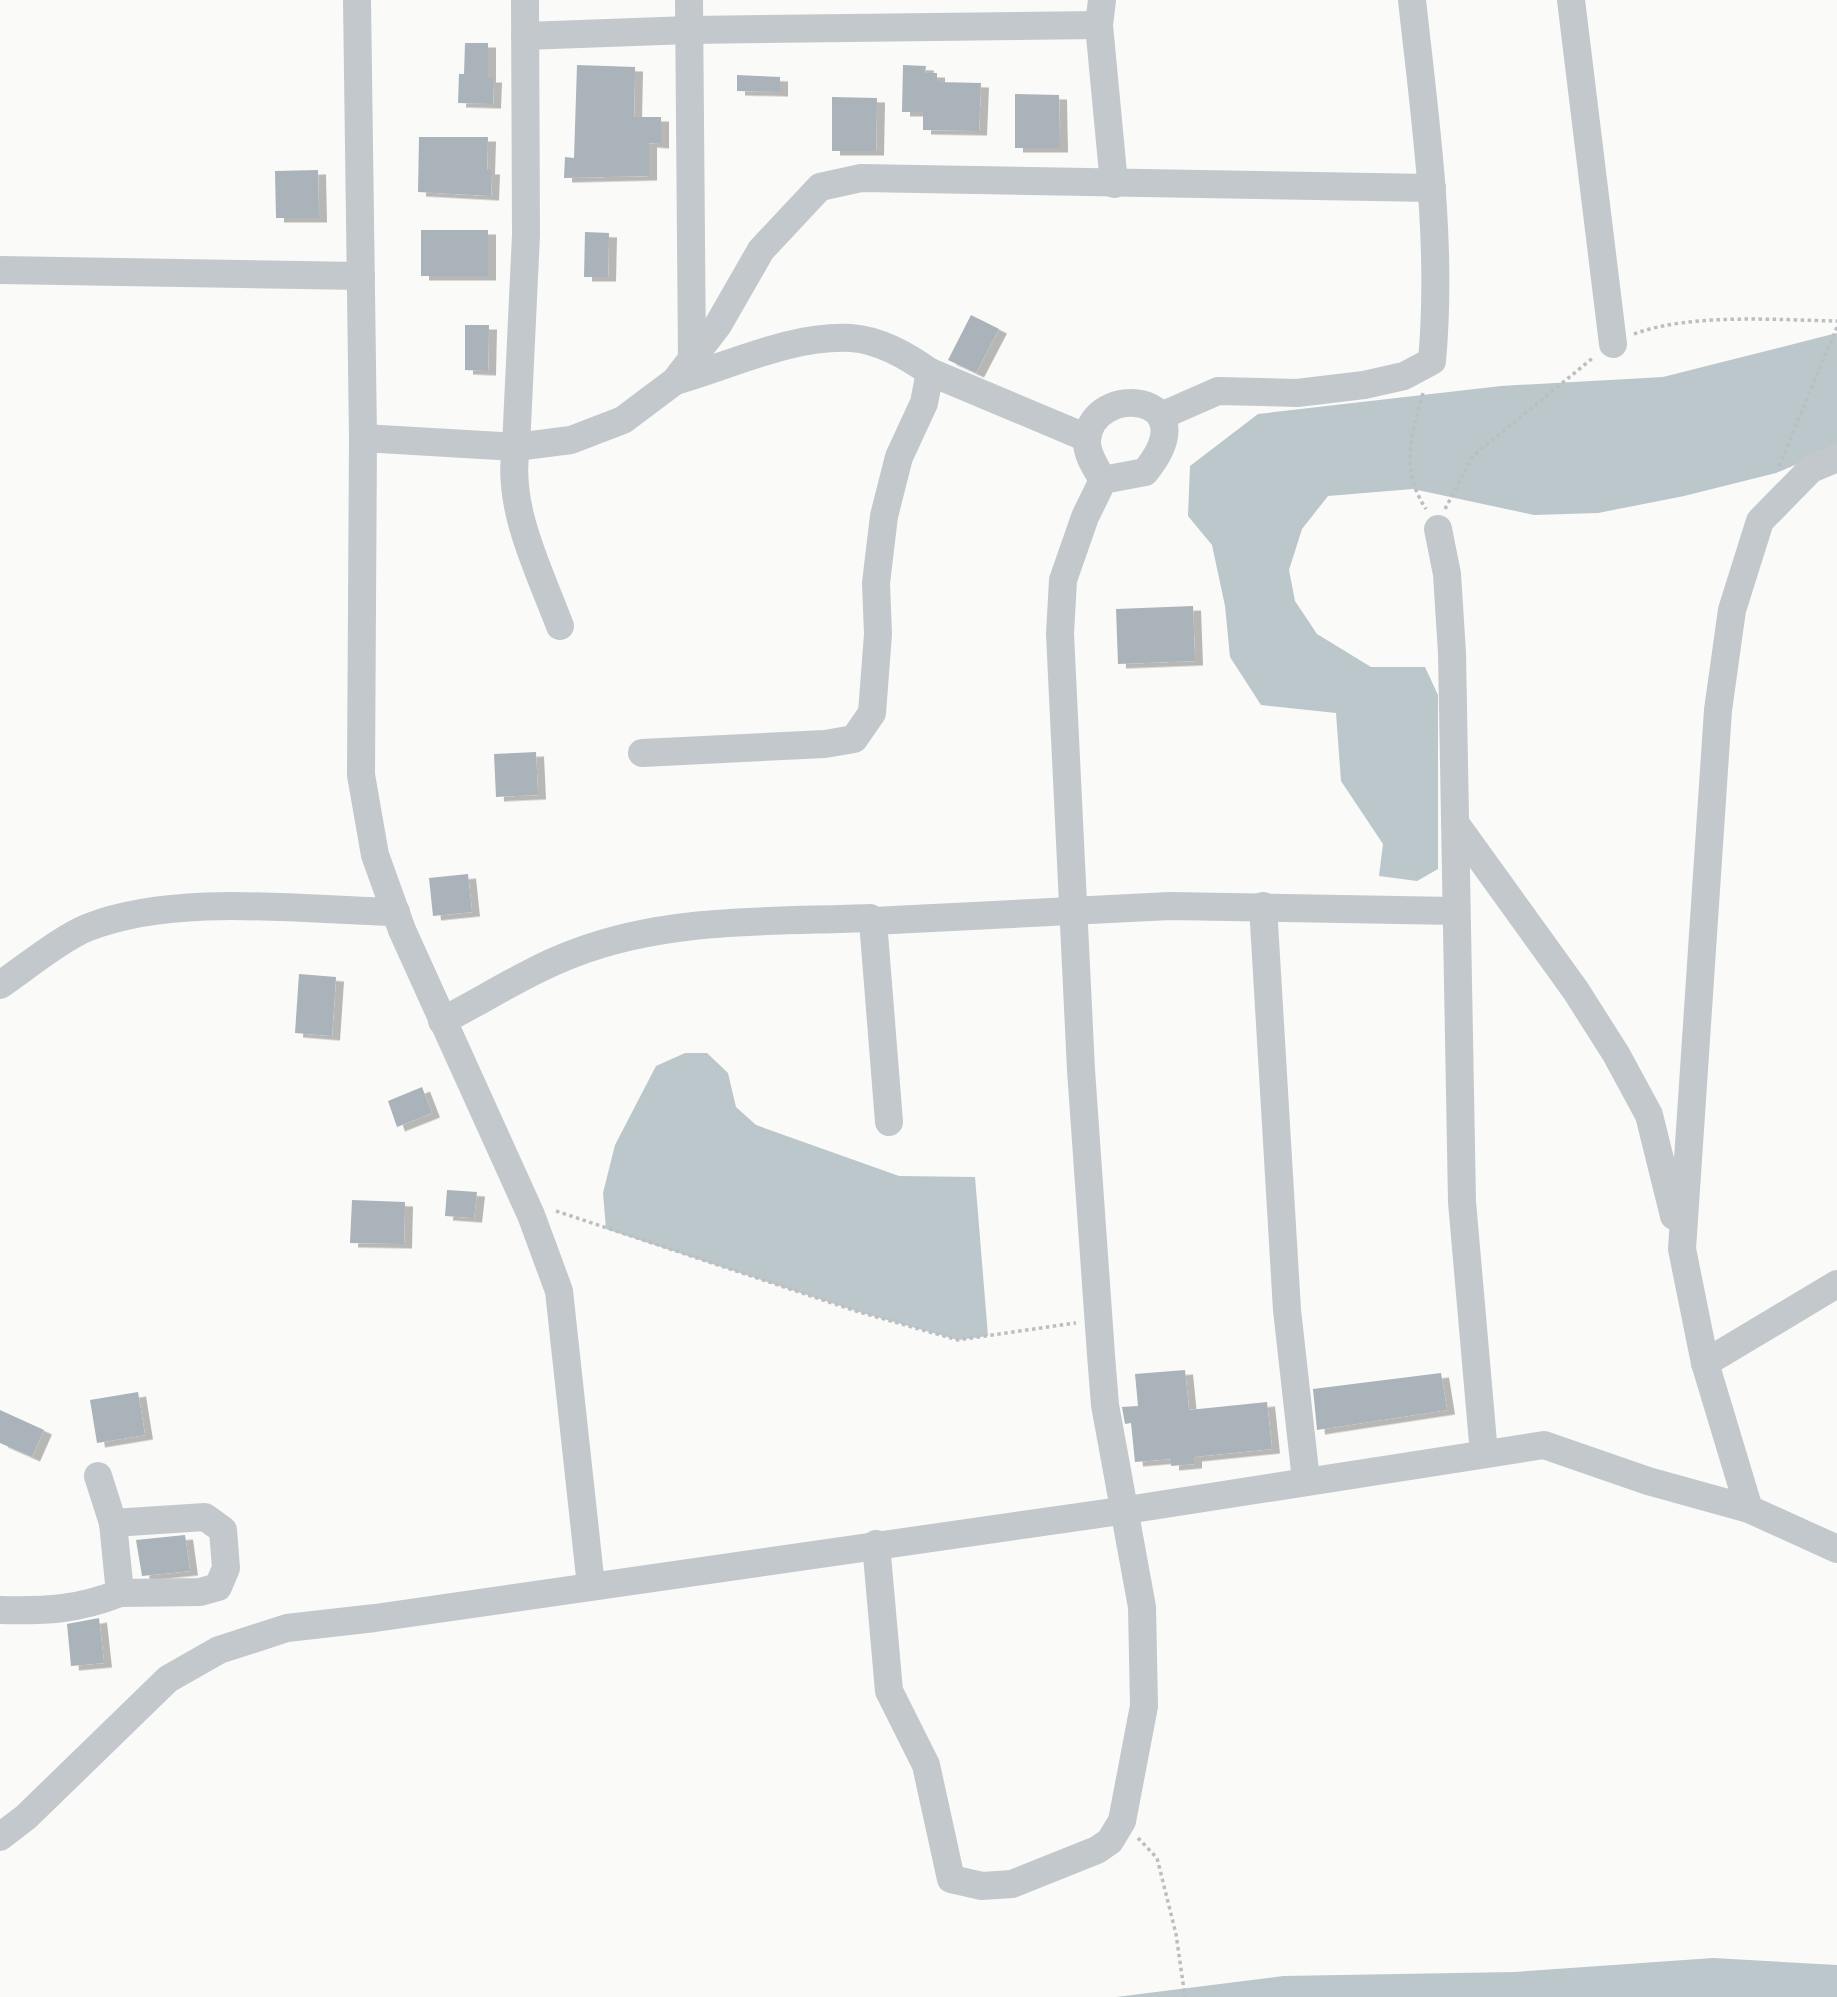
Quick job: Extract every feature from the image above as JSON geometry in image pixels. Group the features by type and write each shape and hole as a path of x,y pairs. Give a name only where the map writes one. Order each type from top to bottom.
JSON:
{"street":[{"path":"357,0 363,438 361,775 375,855 396,912 442,1021 523,1198 550,1261 559,1291 591,1586"},
{"path":"525,0 526,235 516,447 512,472 525,531 560,626"},
{"path":"683,371 689,0"},
{"path":"1161,416 1218,391 1297,393 1364,385 1404,376 1432,360 1438,300 1432,188 1412,0"},
{"path":"1571,0 1613,344"},
{"path":"525,36 1100,13 1114,184"},
{"path":"363,438 516,447 571,440 622,421 683,371 718,326 761,250 820,187 861,178 1432,188"},
{"path":"0,270 361,276"},
{"path":"683,371 734,364 776,347 852,338 897,352 930,372 1087,439"},
{"path":"642,753 825,744 854,739 872,713 878,634 876,583 884,516 899,457 924,403 930,372"},
{"path":"1131,402 1150,404 1161,416 1164,436 1158,457 1146,472 1103,480 1090,455 1087,439 1099,416 1115,405 1131,402"},
{"path":"1682,1249 1718,710 1732,610 1760,521 1811,469 1837,458"},
{"path":"876,1544 889,1691 929,1773 951,1879 982,1886 1012,1884 1097,1850 1110,1841 1122,1821 1144,1706 1142,1607 1127,1510 1105,1405 1072,911 1060,634 1063,580 1085,517 1103,480"},
{"path":"1438,529 1448,587 1462,1202 1484,1454"},
{"path":"1455,823 1576,990 1638,1093 1655,1136 1705,1363 1749,1508"},
{"path":"442,1021 574,953 654,931 709,924 870,918 873,921 1170,906 1456,911"},
{"path":"1263,906 1287,1310 1306,1480"},
{"path":"0,985 88,927 150,912 201,907 396,912"},
{"path":"873,921 889,1122"},
{"path":"1705,1363 1837,1284"},
{"path":"0,1838 168,1679 219,1650 287,1628 1127,1510 1544,1445 1648,1481 1749,1508 1837,1549"},
{"path":"97,1476 113,1523 120,1593"},
{"path":"0,1610 49,1611 87,1606 120,1593 200,1592 218,1587 226,1568 223,1530 205,1517 113,1523"}],"path":[{"path":"1438,529 1448,500 1473,456 1613,344 1644,330 1661,327 1747,319 1837,321"},
{"path":"1776,472 1837,327"},
{"path":"1432,360 1409,442 1413,489 1438,529"},
{"path":"523,1198 581,1221 859,1312 958,1340 1099,1319"},
{"path":"1122,1821 1157,1857 1176,1934 1185,1997"}],"shaded area":[{"path":"1837,333 1837,447 1776,473 1684,496 1598,513 1534,515 1413,489 1328,496 1302,529 1289,570 1295,601 1317,634 1371,667 1425,667 1438,695 1438,869 1417,881 1379,876 1383,844 1341,781 1336,713 1261,705 1230,657 1225,606 1212,545 1188,516 1190,466 1258,414 1501,386 1663,377"},
{"path":"685,1053 707,1053 728,1073 736,1107 756,1125 899,1176 975,1177 988,1336 958,1340 859,1312 606,1229 603,1193 615,1145 656,1066"},
{"path":"1713,1958 1837,1965 1837,1997 1116,1997 1283,1976 1515,1972"}],"building":[{"path":"465,43 488,43 488,78 494,78 493,104 458,103 459,74 464,74"},
{"path":"577,65 635,67 634,117 661,117 661,144 649,143 649,176 564,178 565,157 574,158"},
{"path":"903,65 926,66 925,73 937,73 937,82 981,83 979,131 923,130 923,112 902,112"},
{"path":"737,75 780,77 780,92 737,91"},
{"path":"1015,94 1059,95 1060,148 1015,148"},
{"path":"832,97 877,98 876,151 832,151"},
{"path":"419,137 488,137 487,170 492,170 491,196 418,192"},
{"path":"318,170 319,218 276,218 275,171"},
{"path":"421,230 488,230 488,276 421,276"},
{"path":"585,232 609,233 608,277 584,277"},
{"path":"971,315 999,329 976,373 948,360"},
{"path":"465,325 489,325 488,371 465,370"},
{"path":"1193,606 1195,661 1118,664 1116,609"},
{"path":"536,752 538,795 496,797 494,754"},
{"path":"468,874 472,912 433,916 429,878"},
{"path":"299,974 336,977 332,1036 295,1033"},
{"path":"422,1087 432,1113 397,1127 388,1101"},
{"path":"447,1190 477,1192 474,1218 445,1216"},
{"path":"352,1200 405,1202 404,1244 350,1243"},
{"path":"1185,1370 1189,1410 1267,1402 1272,1449 1194,1457 1194,1464 1171,1466 1171,1459 1135,1462 1131,1423 1125,1424 1122,1407 1138,1406 1135,1374"},
{"path":"1441,1373 1447,1410 1317,1430 1313,1389"},
{"path":"138,1392 145,1435 97,1443 90,1400"},
{"path":"0,1410 44,1430 32,1457 0,1443"},
{"path":"185,1535 190,1571 142,1576 136,1540"},
{"path":"99,1618 104,1663 71,1666 67,1624"}]}
